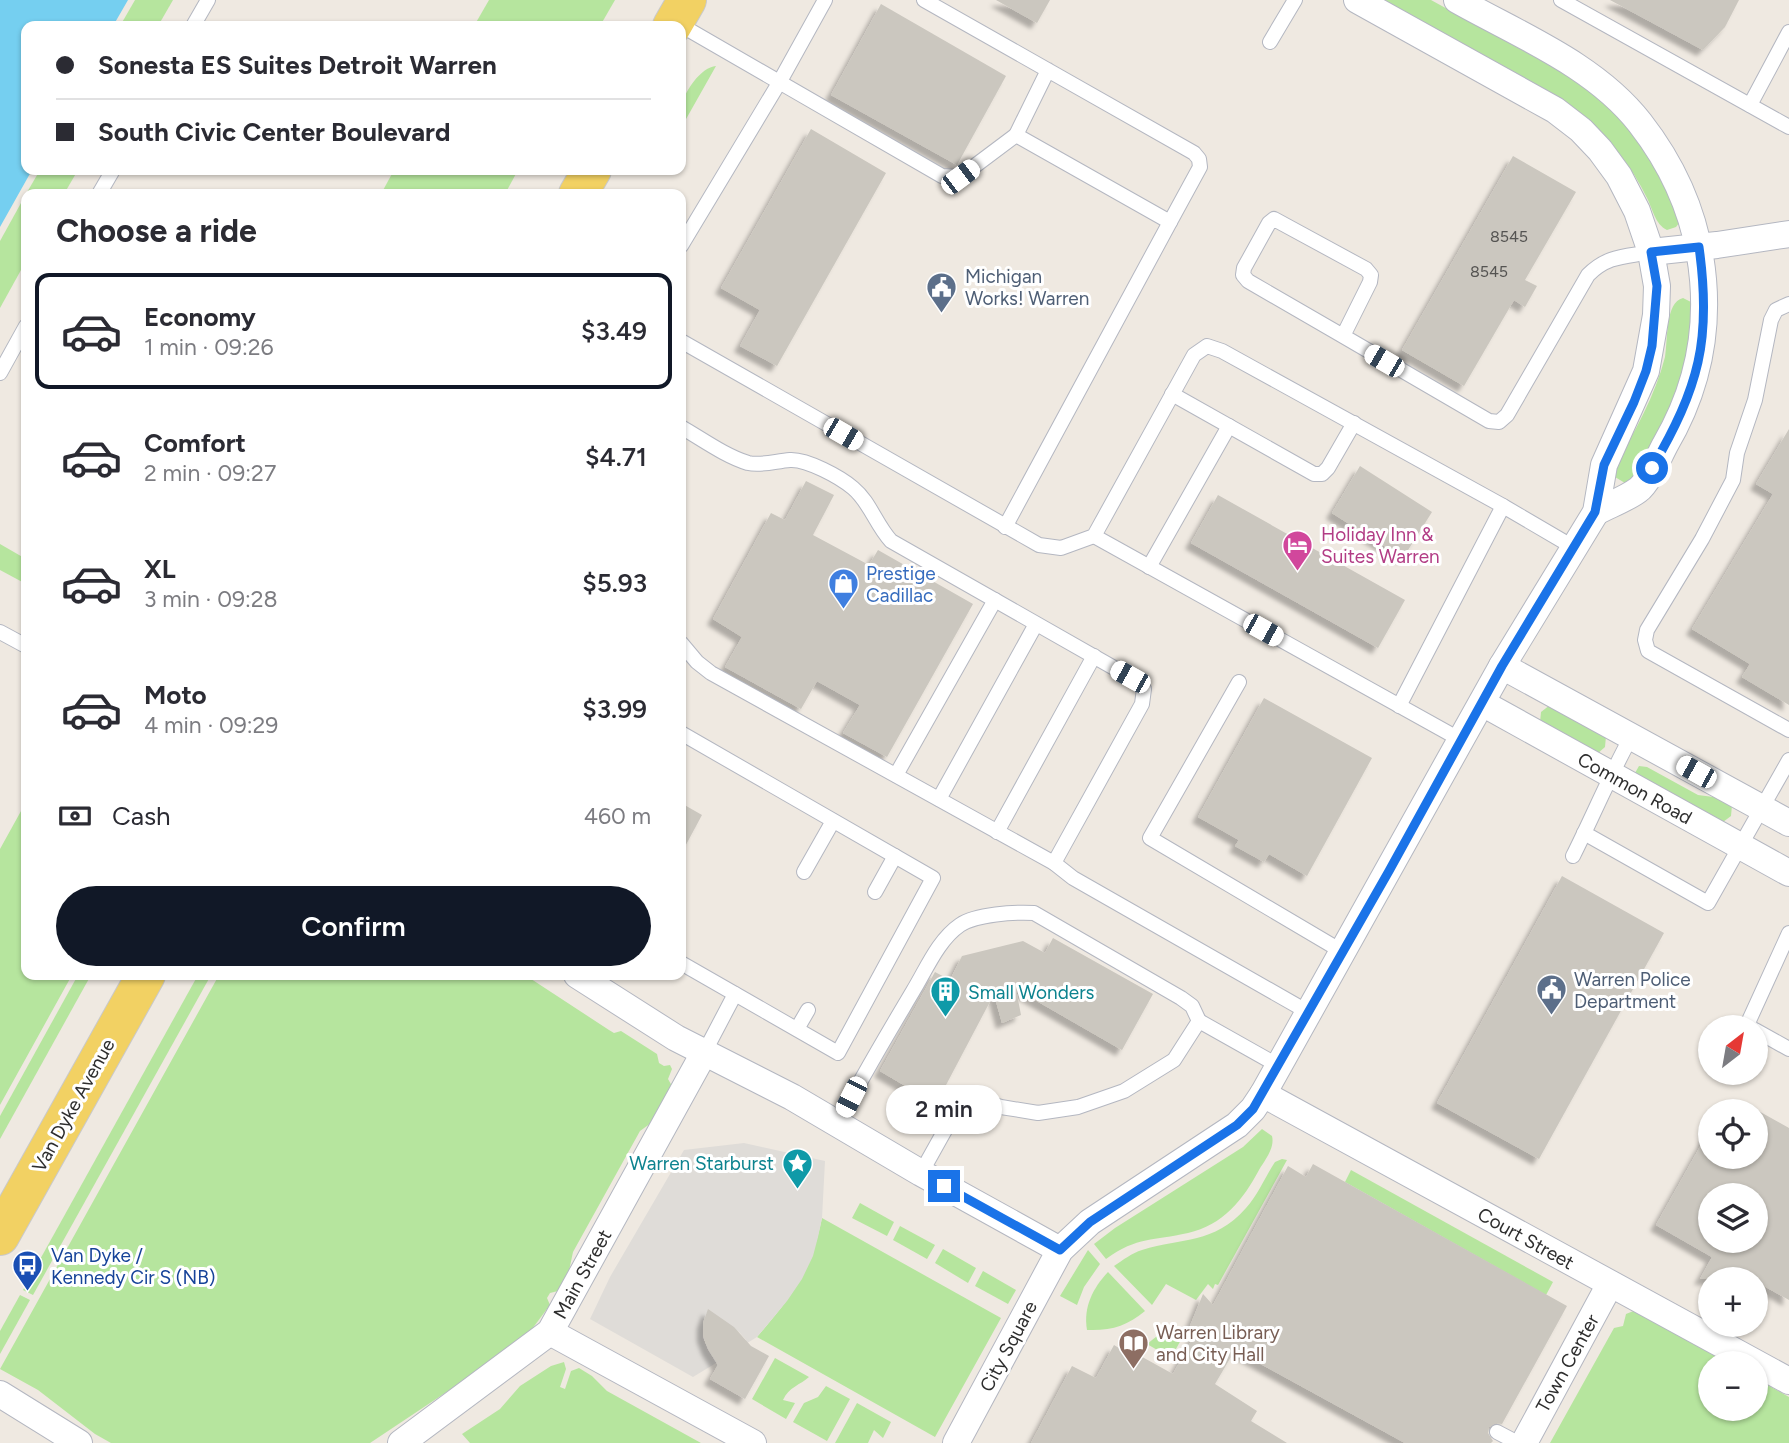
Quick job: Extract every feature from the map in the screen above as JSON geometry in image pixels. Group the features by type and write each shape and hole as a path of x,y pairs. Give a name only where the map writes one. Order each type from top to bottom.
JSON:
{"main road":[{"name":"Van Dyke Avenue","path":"0,1236 143,980"}],"street":[{"path":"1357,0 1555,110 1581,130 1600,150 1619,176 1637,211 1651,252 1657,286 1652,346 1634,402 1604,465 1595,512"},
{"path":"1457,0 1553,53 1616,97 1639,122 1664,157 1692,218 1703,277 1703,338 1698,369 1676,426 1640,489 1595,512"},
{"path":"1651,252 1789,234"},
{"name":"City Square","path":"956,1443 1060,1250 1090,1222 1237,1125 1253,1109 1502,666 1595,512"},
{"path":"1502,666 1789,823"},
{"name":"Common Road","path":"1482,703 1789,873"},
{"path":"586,980 704,1053 792,1097 1060,1250"},
{"name":"Main Street","path":"401,1443 550,1332 704,1053"},
{"name":"Court Street","path":"1263,1094 1789,1381"},
{"name":"Town Center","path":"1524,1443 1610,1284"},
{"path":"550,1332 753,1443"},
{"path":"0,1394 79,1443"}],"lane":[{"path":"196,21 208,0"},
{"path":"686,238 779,83 825,0"},
{"path":"924,0 1194,153 1199,159 1200,167 1005,527"},
{"path":"1270,43 1295,0"},
{"path":"1560,0 1789,127"},
{"path":"686,21 779,83 942,176 960,177 1016,135 1048,70"},
{"path":"1750,105 1789,32"},
{"path":"1016,135 1170,222"},
{"path":"1343,336 1371,275 1355,262 1274,219 1269,223 1244,268 1243,275 1248,281 1489,421 1499,422 1507,415 1588,275 1599,264 1612,258 1651,252"},
{"path":"1789,304 1776,310 1770,320 1755,400 1737,453 1733,480 1702,539 1647,630 1645,640 1648,651 1789,730"},
{"path":"0,373 21,335"},
{"path":"686,344 1039,545 1061,548 1094,536 1194,355 1207,346 1222,351 1573,547"},
{"path":"1172,394 1314,474 1322,474 1328,468 1353,423"},
{"path":"1149,567 1229,426"},
{"path":"686,430 744,462 756,464 794,459 808,462 852,487 863,498 891,541 1130,677 1144,689 1142,704 1054,863"},
{"path":"1399,706 1503,506"},
{"path":"1094,536 1461,740"},
{"path":"896,775 995,600"},
{"path":"939,799 1036,624"},
{"path":"0,632 21,643"},
{"path":"686,649 711,673 1054,863 1073,878 1308,1012"},
{"path":"997,832 1094,656"},
{"path":"1239,682 1150,838 1343,952"},
{"path":"686,736 933,878 838,1053 686,966"},
{"path":"1573,856 1604,794 1610,774 1631,737"},
{"path":"1584,833 1708,903 1789,760"},
{"path":"804,872 833,821"},
{"path":"875,892 895,856"},
{"path":"838,1123 855,1089 941,945 961,924 1016,912 1034,913 1181,998 1192,1006 1199,1021 1279,1066"},
{"path":"1753,1015 1783,962 1789,933"},
{"path":"704,1053 734,994"},
{"path":"797,1029 808,1010"},
{"path":"921,1173 964,1096 1001,1107 1038,1113 1078,1107 1124,1091 1174,1060 1199,1021"},
{"path":"1768,1037 1789,1049"},
{"path":"1497,1432 1518,1443"}],"green space":[{"path":"135,0 173,0 161,21 123,21"},
{"path":"489,0 615,0 603,21 477,21"},
{"path":"1382,0 1431,0 1562,72 1591,92 1621,119 1660,172 1679,223 1676,227 1667,230 1660,224 1627,164 1603,134 1584,116"},
{"path":"716,66 686,119 686,94 699,75"},
{"path":"37,175 75,175 67,189 29,189"},
{"path":"391,175 515,175 508,189 384,189"},
{"path":"21,203 21,270 0,308 0,241"},
{"path":"1683,298 1693,303 1683,379 1634,480 1625,483 1615,477 1615,466 1656,386 1665,357 1670,314 1677,301"},
{"path":"0,544 21,556 21,581 0,570"},
{"path":"1550,705 1606,736 1605,747 1597,754 1540,723 1541,712"},
{"path":"1639,766 1647,767 1698,795 1721,798 1732,805 1731,816 1723,822 1635,773"},
{"path":"21,811 21,980 69,980 0,1105 0,849"},
{"path":"75,980 88,980 0,1139 0,1116"},
{"path":"195,980 208,980 33,1295 23,1290"},
{"path":"216,980 533,980 614,1033 621,1031 657,1054 659,1063 670,1065 672,1069 668,1079 672,1086 651,1123 640,1131 573,1252 569,1271 558,1291 550,1293 547,1298 550,1305 523,1341 370,1443 111,1443 95,1434 38,1390 0,1369"},
{"path":"1262,1129 1272,1136 1269,1154 1239,1201 1212,1224 1188,1233 1127,1246 1106,1259 1094,1244 1243,1147"},
{"path":"1287,1160 1218,1285 1215,1284 1213,1289 1208,1284 1196,1300 1166,1284 1152,1305 1114,1266 1142,1250 1197,1238 1222,1228 1246,1208 1275,1162"},
{"path":"1351,1170 1553,1282 1546,1295 1345,1182"},
{"path":"860,1203 894,1222 887,1236 852,1218"},
{"path":"822,1218 1001,1318 935,1437 757,1337 780,1309 806,1269"},
{"path":"900,1226 935,1245 927,1259 893,1240"},
{"path":"943,1249 976,1268 968,1283 935,1263"},
{"path":"1088,1250 1100,1264 1084,1287 1077,1305 1060,1296"},
{"path":"983,1271 1016,1290 1008,1304 975,1286"},
{"path":"1108,1272 1145,1311 1118,1326 1104,1330 1087,1330 1086,1313 1090,1298"},
{"path":"20,1295 30,1300 0,1354 0,1331"},
{"path":"1636,1310 1707,1351 1698,1351 1698,1421 1768,1421 1768,1385 1789,1397 1789,1443 1550,1443 1614,1328 1623,1326 1626,1314"},
{"path":"1166,1329 1182,1338 1171,1358 1147,1344"},
{"path":"775,1358 809,1377 785,1396 783,1400 795,1403 786,1419 752,1399"},
{"path":"564,1362 566,1369 560,1387 565,1389 571,1371 579,1368 607,1391 701,1443 470,1443 462,1434 500,1409 520,1386 551,1366"},
{"path":"826,1386 850,1399 827,1441 793,1422 804,1403 818,1397"},
{"path":"857,1403 891,1422 883,1438 874,1430 868,1443 835,1443"}],"shaded area":[{"path":"744,1143 825,1161 822,1218 818,1237 802,1279 757,1337 744,1345 746,1340 739,1332 708,1310 703,1323 704,1341 713,1357 721,1360 693,1377 590,1319 610,1277 684,1150"}],"water":[{"path":"0,0 128,0 116,21 21,21 21,175 29,175 0,227"}],"building":[{"path":"996,0 1050,0 1037,23"},
{"path":"1610,0 1739,0 1725,27 1703,50"},
{"path":"881,4 1006,76 957,165 831,95"},
{"path":"811,129 886,173 777,366 740,346 760,310 721,288"},
{"path":"1513,156 1576,192 1525,280 1537,286 1525,307 1514,300 1464,386 1402,350"},
{"path":"1789,429 1789,705 1742,677 1750,664 1692,629 1773,494 1756,484"},
{"path":"1360,466 1432,512 1403,558 1332,513"},
{"name":"Prestige Cadillac","path":"806,481 834,495 813,535 869,565 878,550 973,604 887,757 843,733 860,705 817,681 801,709 725,667 742,637 713,619 771,513 785,520"},
{"name":"Holiday Inn & Suites Warren","path":"1218,495 1405,600 1378,648 1191,543"},
{"path":"1264,698 1372,758 1307,876 1269,854 1264,862 1235,846 1239,840 1198,817"},
{"path":"686,806 702,815 686,845"},
{"name":"Warren Police Department","path":"1562,876 1664,933 1539,1159 1437,1103"},
{"name":"Small Wonders","path":"1053,938 1153,994 1122,1050 1016,989 1021,1015 1002,1023 994,994 936,1104 880,1071 935,972 950,980 962,956 1023,941 1045,953"},
{"path":"1768,1116 1789,1128 1789,1300 1768,1288 1768,1267 1707,1267 1712,1257 1705,1253 1768,1253 1768,1183 1698,1183 1698,1249 1656,1225 1698,1150 1698,1169 1768,1169"},
{"path":"1313,1164 1567,1306 1502,1424 1496,1423 1489,1427 1488,1433 1493,1441 1491,1443 1405,1443 1235,1350 1215,1384 1257,1411 1251,1421 1287,1443 1031,1443 1072,1366 1096,1378 1114,1345 1124,1351 1126,1348 1173,1374 1197,1330 1190,1326 1203,1294 1213,1305 1288,1166 1306,1177"},
{"path":"708,1309 734,1327 751,1346 769,1356 745,1399 710,1379 718,1365 703,1336 703,1323"}],"place":[{"name":"Michigan Works! Warren","path":"942,314"},
{"name":"Holiday Inn & Suites Warren","path":"1298,572"},
{"name":"Prestige Cadillac","path":"843,611"},
{"name":"Warren Police Department","path":"1551,1017"},
{"name":"Small Wonders","path":"945,1019"},
{"name":"Warren Starburst","path":"797,1190"},
{"name":"Van Dyke / Kennedy Cir S (NB)","path":"28,1293"},
{"name":"Warren Library and City Hall","path":"1133,1370"}],"route":[{"path":"944,1186 1060,1250 1090,1222 1237,1125 1253,1109 1502,666 1595,512 1604,465 1634,402 1652,346 1657,286 1651,252 1699,247 1705,308 1698,369 1676,426 1652,468"}]}
